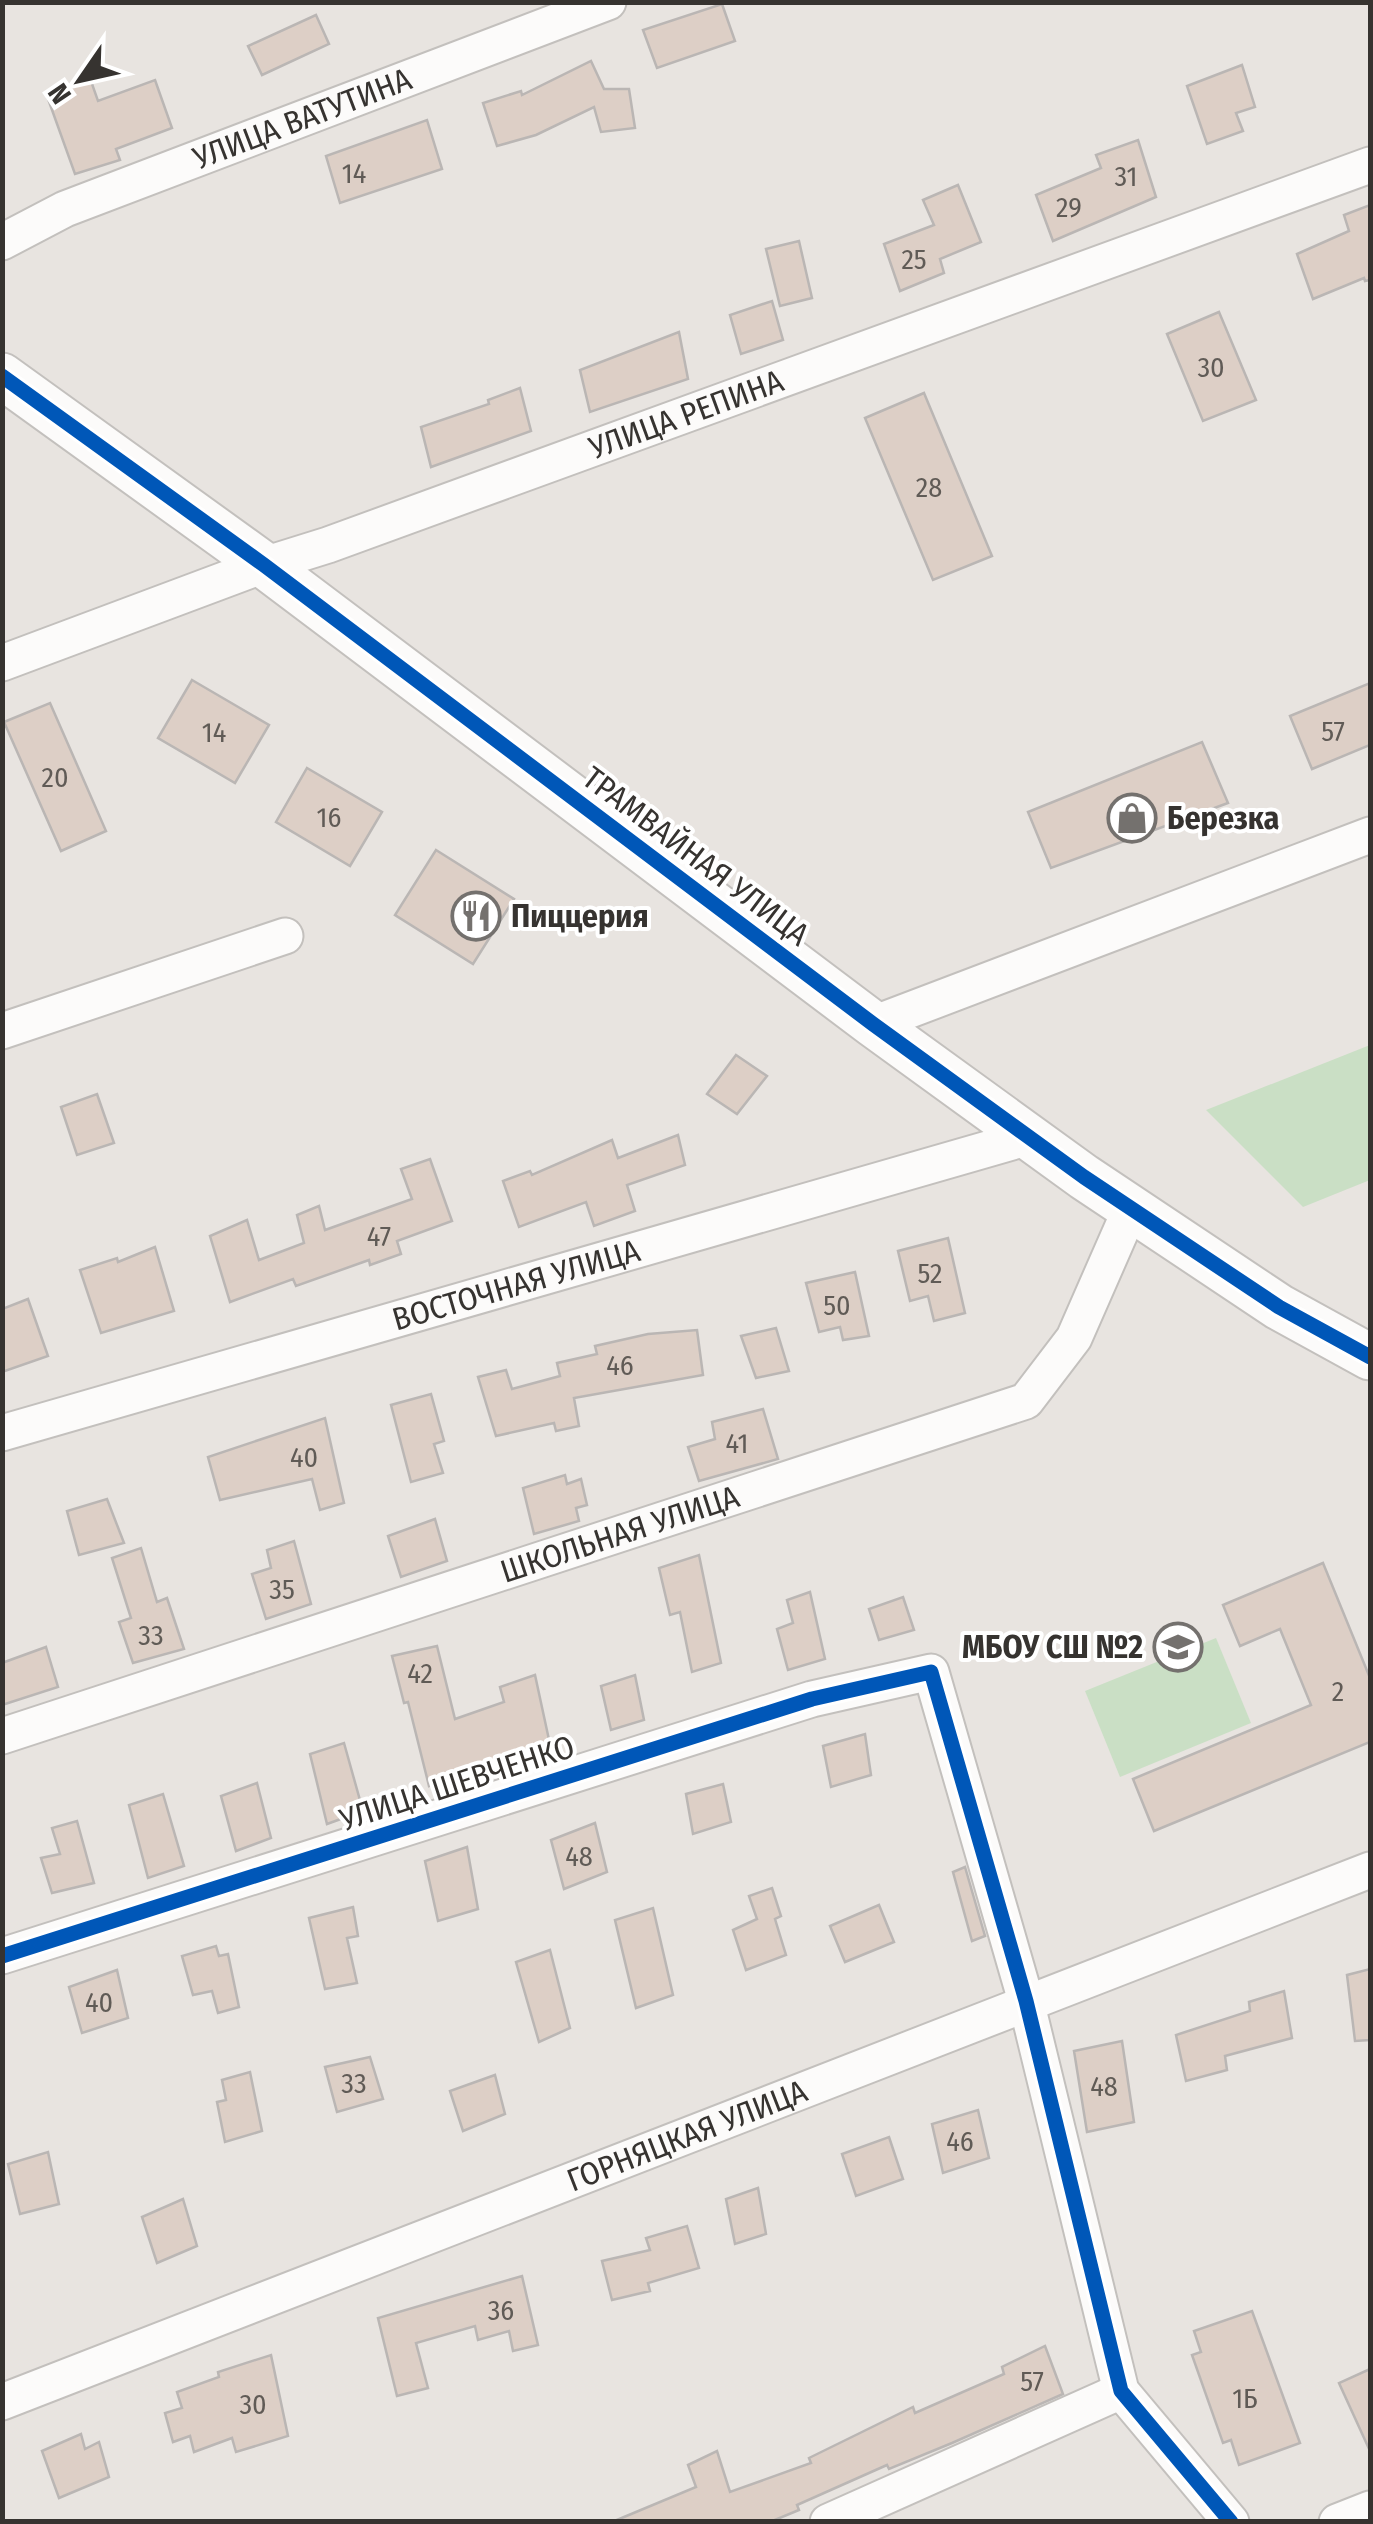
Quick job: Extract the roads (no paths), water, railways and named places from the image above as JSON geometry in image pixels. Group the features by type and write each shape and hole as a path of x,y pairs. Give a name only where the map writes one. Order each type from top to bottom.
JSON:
{"street":[{"name":"УЛИЦА ВАТУТИНА","path":"2,242 66,209 608,2"},
{"name":"УЛИЦА РЕПИНА","path":"2,664 264,565 1370,165"},
{"name":"ТРАМВАЙНАЯ УЛИЦА","path":"2,376 264,565 1029,1137 1279,1306 1370,1357"},
{"path":"874,1024 1370,835"},
{"path":"2,1032 285,936"},
{"name":"ВОСТОЧНАЯ УЛИЦА","path":"2,1433 1029,1137"},
{"name":"ШКОЛЬНАЯ УЛИЦА","path":"2,1736 1026,1401 1074,1338 1131,1208"},
{"name":"УЛИЦА ШЕВЧЕНКО","path":"2,1956 812,1699 931,1672 1026,2001"},
{"name":"ГОРНЯЦКАЯ УЛИЦА","path":"2,2402 1370,1870"},
{"path":"1026,2001 1121,2390 1231,2522"},
{"path":"828,2522 1121,2390"},
{"path":"1336,2522 1370,2508"}],"place":[{"name":"Березка","path":"1132,818"},
{"name":"Пиццерия","path":"476,916"},
{"name":"МБОУ СШ №2","path":"1178,1647"}]}
